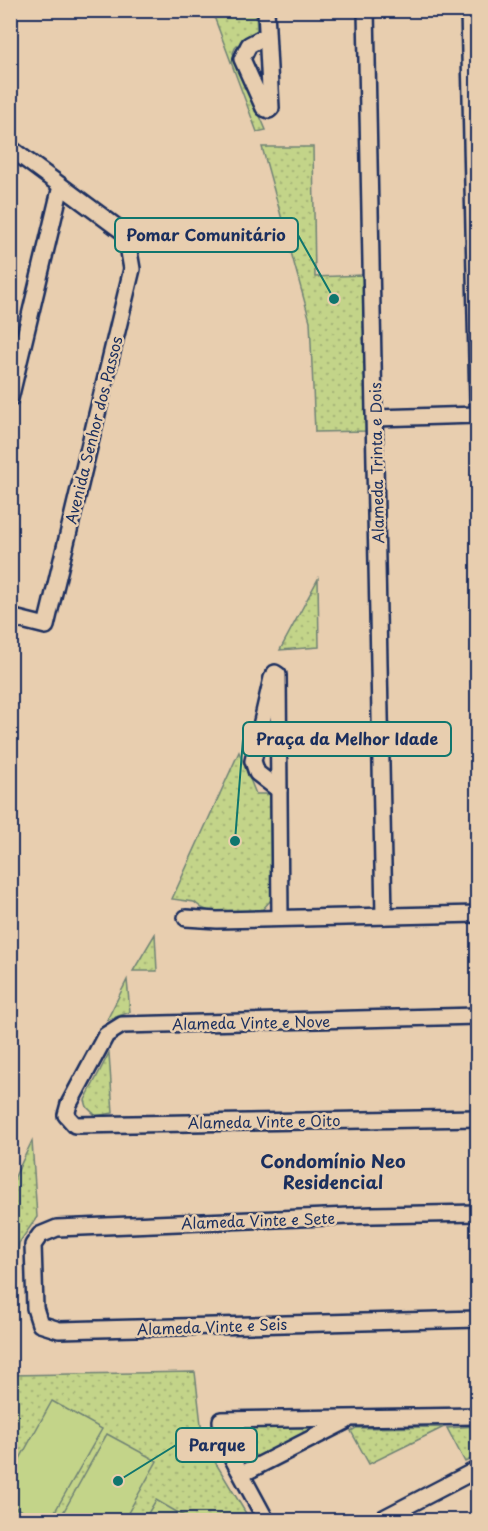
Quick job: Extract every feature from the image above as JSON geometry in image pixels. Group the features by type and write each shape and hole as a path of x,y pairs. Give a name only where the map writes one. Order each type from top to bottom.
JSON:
{"street":[{"path":"266,10 271,108 266,110 242,59 249,45 266,36"},
{"name":"Alameda Trinta e Dois","path":"366,10 384,916"},
{"path":"469,10 477,403"},
{"path":"10,148 61,186 10,399"},
{"name":"Avenida Senhor dos Passos","path":"10,617 46,626 132,269 126,234 61,186"},
{"path":"375,418 477,415"},
{"path":"279,790 257,773 253,761 272,675 275,673 278,675 279,790 280,918"},
{"path":"186,918 218,920 477,914"},
{"name":"Alameda Vinte e Nove","path":"69,1104 106,1035 122,1025 477,1016"},
{"name":"Alameda Vinte e Oito","path":"69,1104 66,1115 75,1125 477,1118"},
{"name":"Alameda Vinte e Sete","path":"40,1235 57,1228 477,1213"},
{"name":"Alameda Vinte e Seis","path":"40,1235 33,1245 35,1308 40,1323 59,1330 477,1319"},
{"path":"266,1521 222,1439 221,1420 477,1416"},
{"path":"242,1474 350,1419"},
{"path":"380,1521 477,1468"}],"green space":[{"path":"212,11 256,11 257,34 236,46 233,53 266,130 257,132"},
{"path":"262,147 313,147 315,277 363,275 366,431 315,432 310,321"},
{"path":"318,579 319,647 280,650"},
{"path":"239,752 256,794 270,794 271,900 262,910 213,913 194,902 172,899"},
{"path":"155,934 157,971 133,971"},
{"path":"127,980 130,1012 107,1020"},
{"path":"109,1053 113,1113 96,1116 87,1107 85,1100"},
{"path":"32,1141 37,1217 19,1243 11,1316 11,1185"},
{"path":"195,1372 203,1442 250,1520 11,1520 10,1375"},
{"path":"52,1401 102,1429 50,1520 38,1520 11,1505 11,1475"},
{"path":"240,1425 318,1425 317,1428 260,1456 250,1454 242,1448 237,1434 237,1428"},
{"path":"477,1426 477,1456 465,1462 447,1428"},
{"path":"444,1427 369,1464 351,1431 356,1428"},
{"path":"107,1434 157,1461 124,1520 59,1520"},
{"path":"156,1500 187,1518 185,1520 144,1520"}],"place":[{"name":"Pomar Comunitário","path":"334,299"},
{"name":"Praça da Melhor Idade","path":"235,841"},
{"name":"Parque","path":"118,1481"}],"district":[{"name":"Condomínio Neo Residencial","path":"333,1170"}]}
